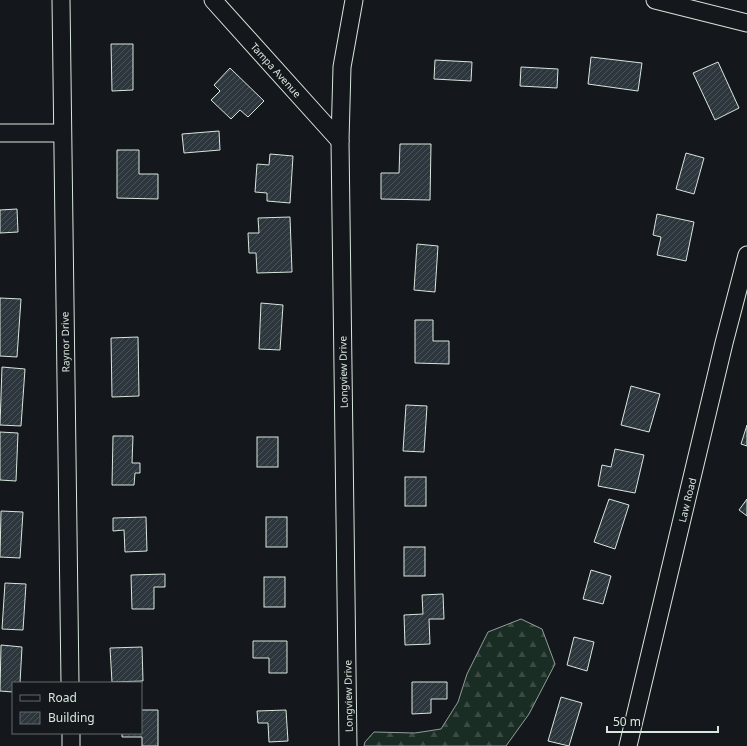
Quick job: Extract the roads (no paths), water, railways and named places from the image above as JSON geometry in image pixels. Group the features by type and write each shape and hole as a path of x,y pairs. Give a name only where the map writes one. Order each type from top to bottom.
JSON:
{"street":[{"name":"Raynor Drive","path":"61,0 70,682"},
{"name":"Tampa Avenue","path":"213,0 340,141"},
{"name":"Longview Drive","path":"348,746 340,141 342,67 354,0"},
{"path":"655,0 747,24"},
{"path":"0,133 62,133"},
{"name":"Law Road","path":"628,746 747,255"},
{"path":"71,734 71,746"}]}
